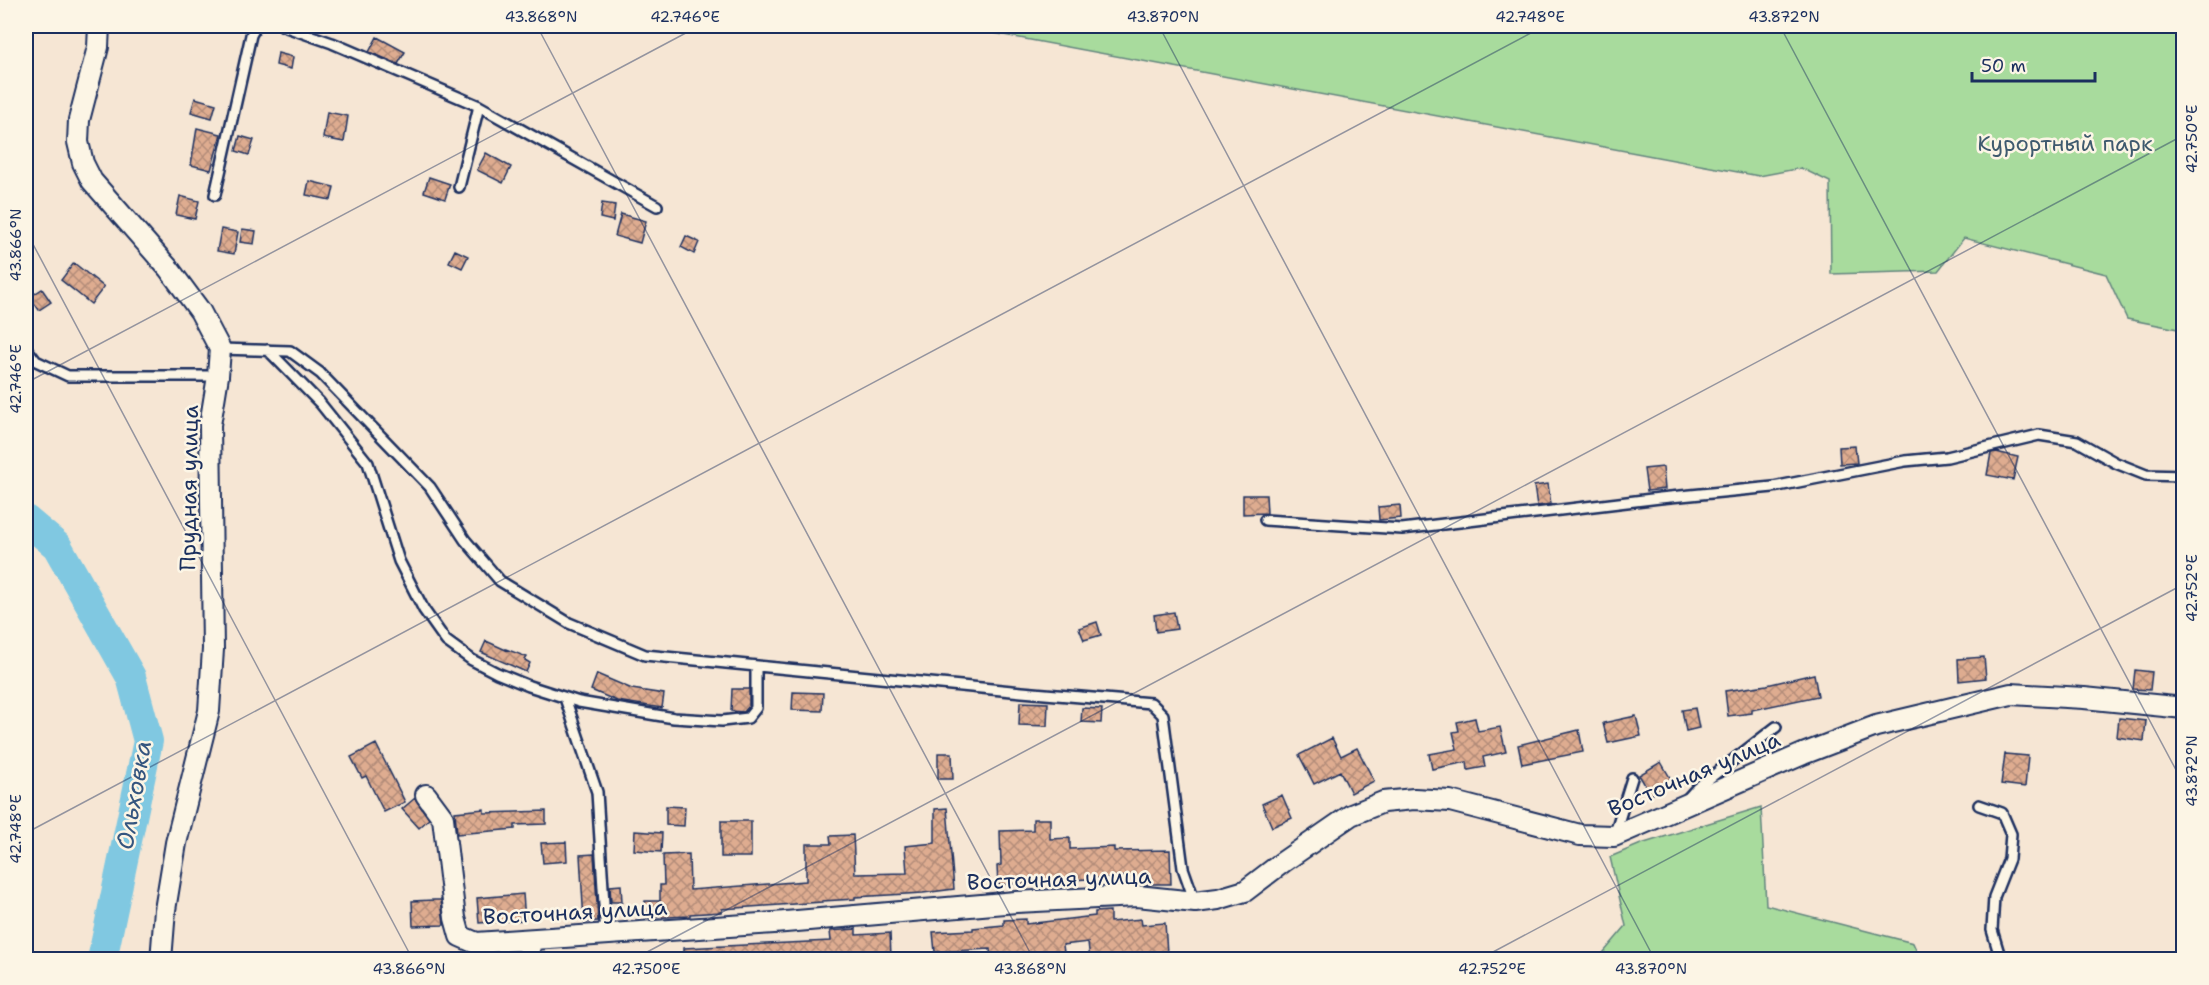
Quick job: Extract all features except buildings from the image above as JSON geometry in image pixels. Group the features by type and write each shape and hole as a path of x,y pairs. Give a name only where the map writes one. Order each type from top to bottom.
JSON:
{"street":[{"path":"99,26 98,47 79,120 78,142 82,164 92,181 170,269 200,311 220,349"},
{"name":"Прудная улица","path":"161,960 165,910 176,843 209,711 213,648 210,425 220,349"},
{"name":"Восточная улица","path":"426,795 443,818 455,918 460,936 476,943 530,950 606,936 1016,902 1137,896 1195,902 1218,899 1245,891 1351,815 1383,802 1414,799 1450,801 1580,835 1614,836 1803,754 1876,726 2011,694 2084,698 2184,708"}],"lane":[{"path":"215,195 251,34 256,26"},
{"path":"283,26 332,43 479,106 657,206"},
{"path":"459,187 479,106"},
{"path":"26,348 36,361 68,376 218,376"},
{"path":"220,349 290,351 320,373 430,487 465,540 500,582 569,623 645,655 1151,703 1163,715 1183,868 1195,902"},
{"path":"268,350 320,403 368,463 399,561 424,610 446,641 472,660 529,686 579,702 674,718 722,721 748,718 756,708 756,666"},
{"path":"1266,520 1402,529 1773,487 1905,461 1947,457 2039,435 2077,441 2116,463 2146,476 2184,476"},
{"path":"565,698 597,792 606,936"},
{"path":"1678,809 1697,788 1776,727"},
{"path":"1614,836 1632,778"},
{"path":"1980,805 2002,813 2011,834 2009,860 1994,897 1992,930 2001,960"}],"green space":[{"name":"Курортный парк","path":"955,26 2183,26 2183,330 2127,319 2106,274 1964,238 1938,271 1831,274 1830,182 1801,168 1759,176"},
{"path":"1761,807 1766,905 1913,943 1920,959 1598,959 1626,926 1610,857 1641,844"}],"waterway":[{"name":"Ольховка","path":"26,520 57,546 131,677 148,741 102,960"}]}
